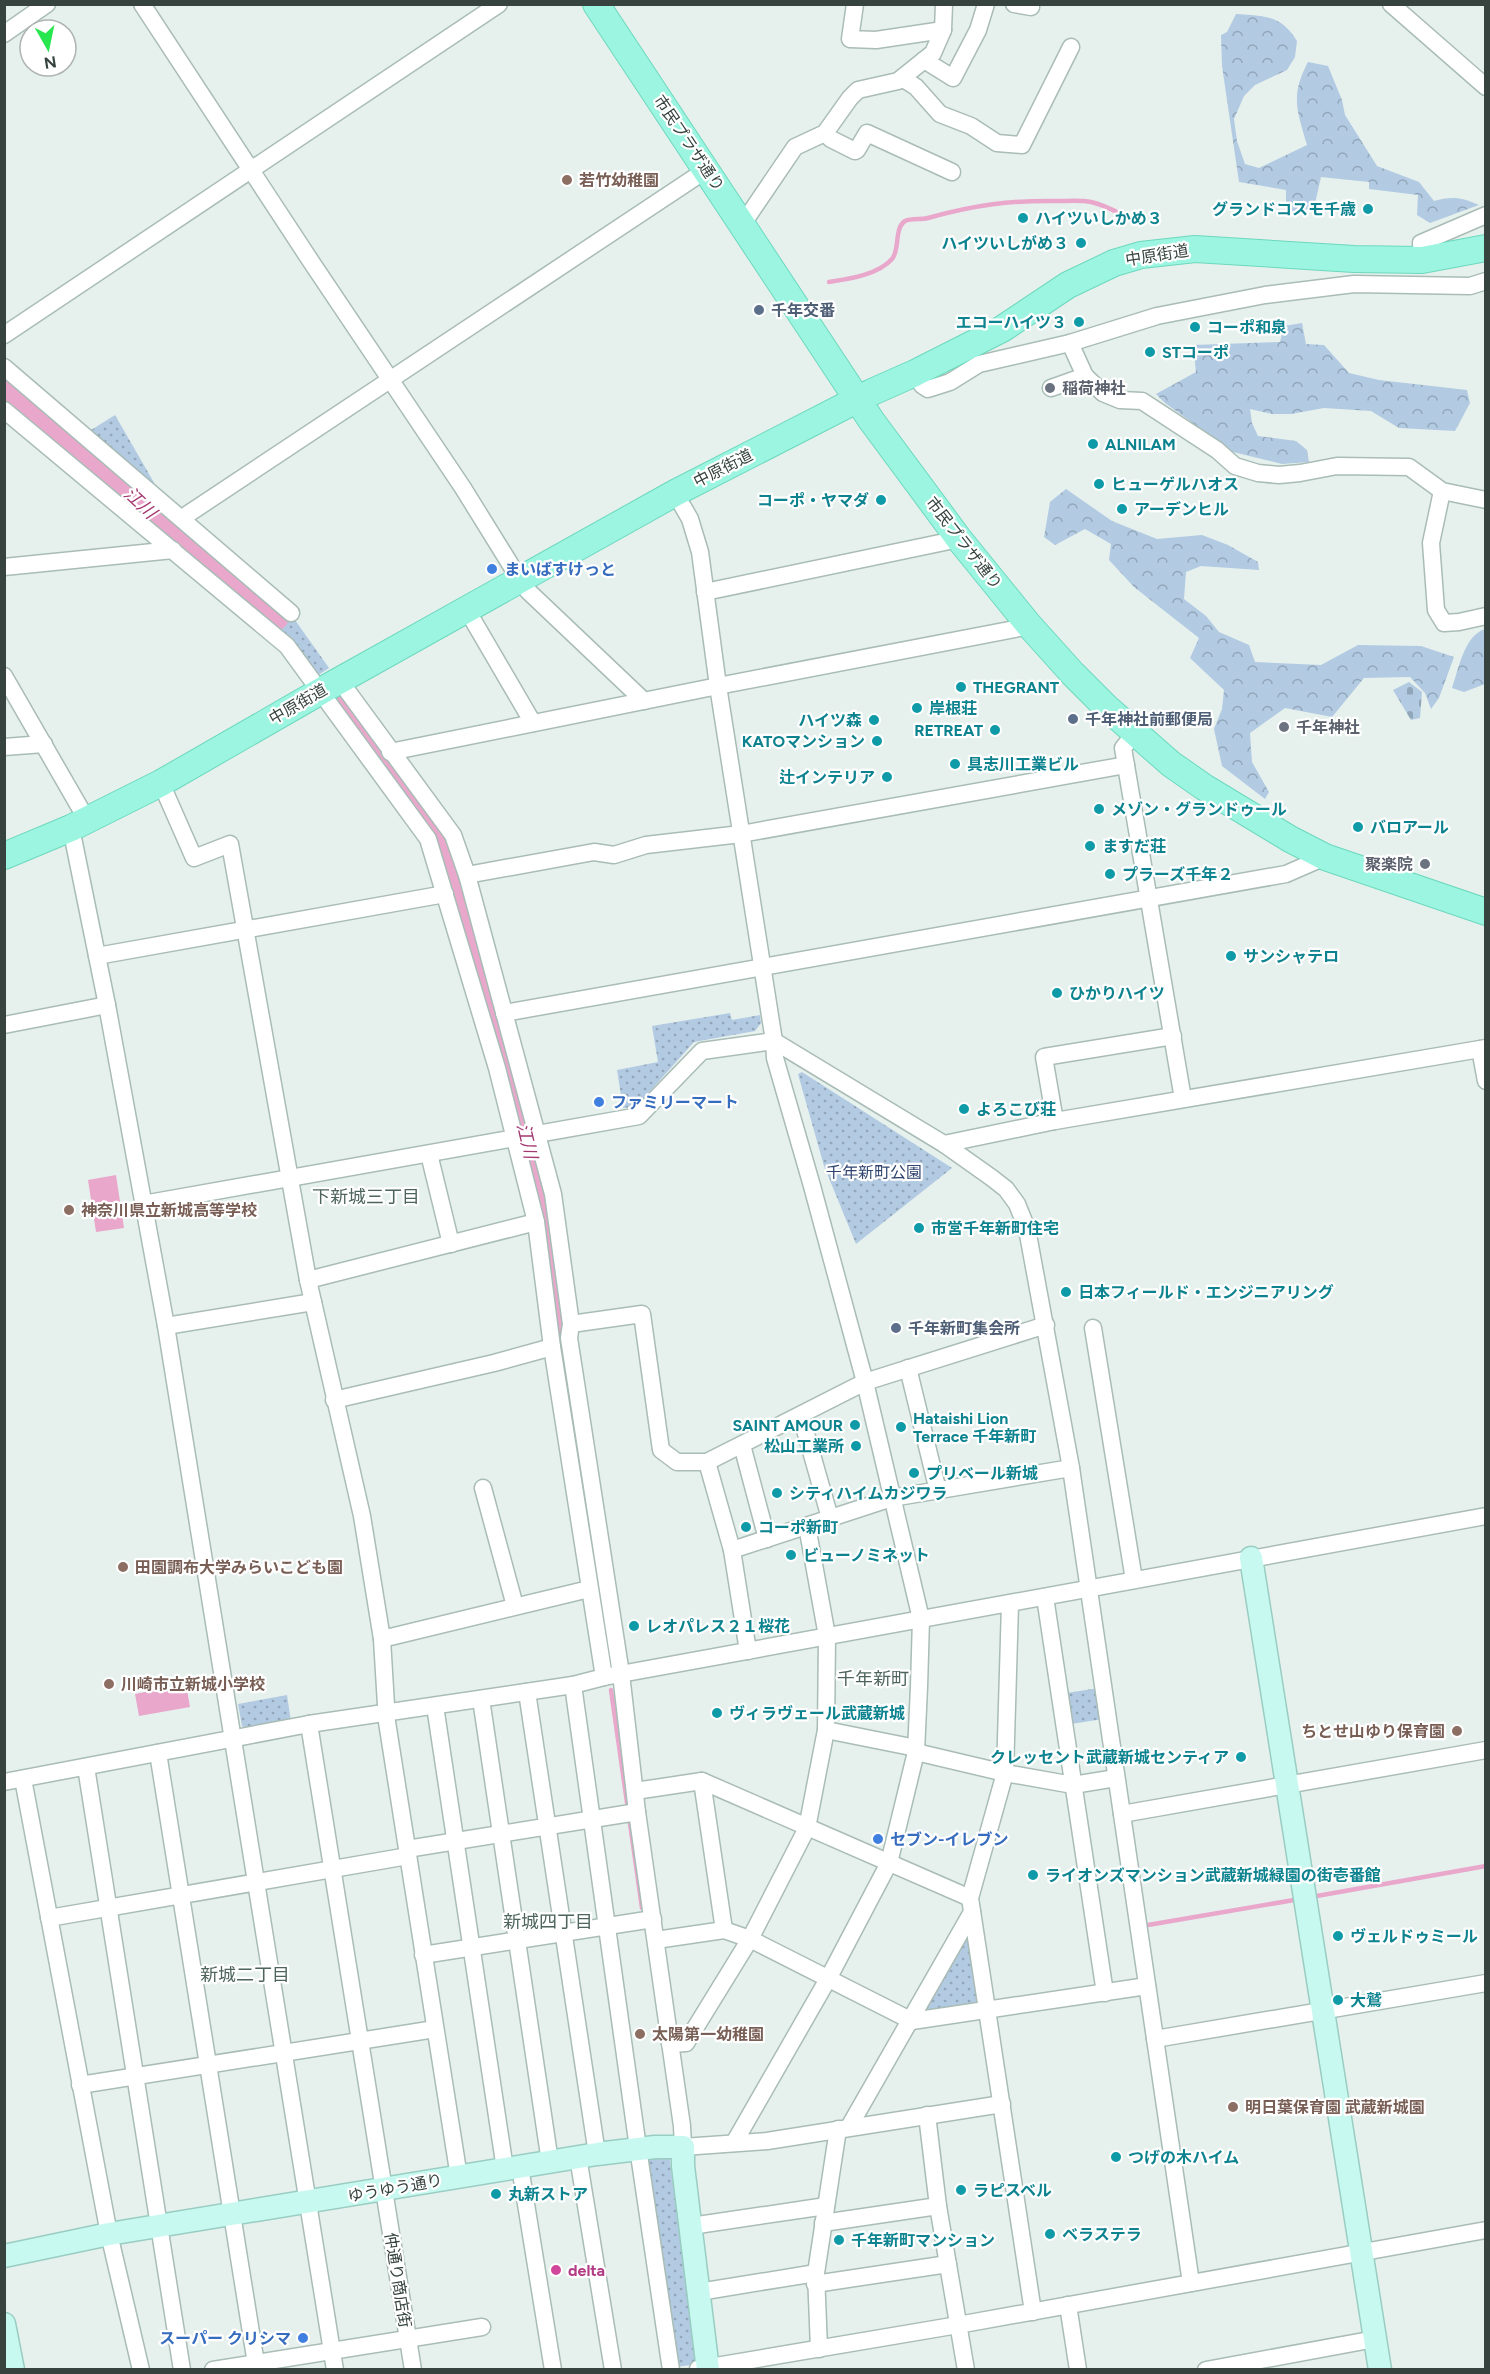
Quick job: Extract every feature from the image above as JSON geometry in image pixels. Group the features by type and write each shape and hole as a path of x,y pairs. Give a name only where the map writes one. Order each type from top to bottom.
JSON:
{"main road":[{"name":"市民プラザ通り","path":"596,4 857,399 959,539 1030,626 1089,690 1171,764 1204,787 1290,839 1325,857 1485,912"},
{"name":"中原街道","path":"4,856 79,824 161,783 675,493 857,399 915,373 1002,329 1068,285 1114,263 1141,255 1195,249 1354,259 1422,260 1485,248"}],"street":[{"path":"4,34 47,4"},
{"path":"142,4 463,488 520,580 528,591 644,701"},
{"path":"4,335 499,4"},
{"path":"855,4 850,39 876,40 943,30"},
{"path":"742,225 795,147 825,133 858,90 898,81 933,53 943,30 944,4"},
{"path":"924,60 953,78 978,30 986,4"},
{"path":"1014,4 1031,7"},
{"path":"1390,4 1408,11 1485,87"},
{"path":"902,78 916,87 940,114 971,126 997,143 1022,145 1071,47"},
{"path":"825,133 831,139 855,151 867,133 952,172"},
{"path":"182,518 706,170"},
{"path":"1422,260 1421,243 1485,214"},
{"path":"915,373 922,385 928,389 950,382 980,364 1070,343 1157,316 1265,295 1354,284 1470,286 1485,281"},
{"path":"1070,343 1084,376 1103,393 1120,400 1142,400 1217,450 1235,466 1258,473 1279,475 1337,466 1409,467 1442,491 1485,500"},
{"path":"4,367 291,613"},
{"path":"1051,388 1084,376"},
{"path":"4,410 287,646 331,686 390,752 453,836 467,875 553,1194 570,1331 621,1674 637,1812 682,2127 683,2166 699,2292 704,2369 1485,2230"},
{"path":"1442,491 1431,543 1436,610 1444,623 1485,616"},
{"path":"675,493 696,534 775,1058 865,1382 921,1619 916,1750 889,1863 828,1979 734,2143"},
{"path":"705,592 959,539"},
{"path":"4,567 173,550"},
{"path":"467,610 533,723"},
{"path":"390,752 1030,626"},
{"path":"4,676 44,744 79,824 97,956 166,1326 335,2370"},
{"path":"331,686 428,839 446,894 515,1138 536,1222 551,1344 604,1677"},
{"path":"1135,733 1123,748 1183,1099"},
{"path":"4,747 44,744"},
{"path":"467,875 594,852 614,855 646,845 741,834 1126,765"},
{"path":"161,783 194,858 230,844 308,1280 362,1516 382,1640 386,1713 459,2176"},
{"path":"504,1013 1286,874 1325,857"},
{"path":"97,956 446,894"},
{"path":"4,1025 107,1005"},
{"path":"1055,1121 1044,1057 1173,1036"},
{"path":"143,1204 639,1116 702,1051 774,1041 944,1144 1006,1189 1017,1204 1027,1229 1071,1468 1191,2283"},
{"path":"944,1144 1055,1121 1483,1049 1485,1080"},
{"path":"429,1154 451,1244"},
{"path":"308,1280 536,1222"},
{"path":"166,1326 313,1302"},
{"path":"334,1400 494,1363 551,1344 570,1331 642,1314 661,1450 677,1462 707,1462 865,1382 1046,1325"},
{"path":"1093,1328 1134,1580"},
{"path":"908,1368 938,1491"},
{"path":"801,1416 830,1518"},
{"path":"742,1445 767,1539"},
{"path":"707,1462 732,1550 748,1651"},
{"path":"732,1550 892,1498 1071,1468"},
{"path":"483,1488 515,1606"},
{"path":"4,1782 309,1724 573,1685 604,1677 1485,1516"},
{"path":"670,2044 686,2043 750,1939 807,1828 826,1730 827,1636 807,1526"},
{"path":"1251,1558 1380,2370"},
{"path":"382,1640 589,1589"},
{"path":"1045,1597 1105,1993"},
{"path":"819,2349 815,2279 825,2215 844,2128 912,2021 971,1905 1005,1773 1010,1604"},
{"path":"573,1685 671,2370"},
{"path":"527,1692 563,1933 613,2370"},
{"path":"481,1699 550,2162"},
{"path":"435,1706 472,1948 512,2168 553,2370"},
{"name":"仲通り商店街","path":"309,1724 413,2370"},
{"path":"826,1730 1005,1773 1072,1785 1116,1778"},
{"path":"1122,1814 1485,1750"},
{"path":"158,1753 256,2366"},
{"path":"86,1767 182,2370"},
{"path":"23,1779 109,2234 141,2370"},
{"path":"635,1791 702,1781 889,1863 971,1905"},
{"path":"702,1781 724,1930"},
{"path":"49,1918 334,1869 454,1841 637,1812"},
{"path":"971,1905 1033,2312"},
{"path":"423,1955 653,1919"},
{"path":"656,1940 724,1930 750,1939 912,2021 1147,1986"},
{"path":"1155,2039 1485,1983"},
{"path":"80,2085 435,2029"},
{"path":"683,2147 767,2140 1002,2104"},
{"path":"927,2115 938,2206 966,2370"},
{"name":"ゆうゆう通り","path":"4,2256 109,2234 307,2204 459,2176 638,2148 683,2147"},
{"path":"691,2226 938,2206"},
{"path":"699,2292 948,2264"},
{"path":"1068,2305 1078,2370"},
{"path":"4,2324 13,2370"},
{"path":"213,2370 256,2366 332,2350 482,2327"},
{"path":"1206,2370 1375,2339"}],"green space":[{"path":"1236,14 1271,18 1285,26 1297,41 1295,57 1287,70 1255,85 1244,96 1234,119 1237,141 1245,164 1259,168 1307,145 1298,112 1297,94 1308,62 1328,66 1342,100 1345,115 1377,166 1419,182 1434,201 1456,198 1479,205 1430,223 1417,215 1418,195 1369,189 1369,182 1321,177 1314,208 1293,212 1286,206 1286,190 1239,182 1222,66 1221,35 1227,32"},
{"path":"1302,323 1306,344 1324,345 1349,373 1379,380 1467,390 1470,403 1455,431 1399,428 1371,411 1324,408 1291,414 1272,414 1250,409 1252,423 1258,436 1296,441 1307,450 1309,462 1282,464 1233,452 1156,394 1196,372 1193,345 1280,342 1284,326"},
{"path":"115,415 160,493 88,432"},
{"path":"84,442 295,620 329,668 317,676 221,580 74,458"},
{"path":"1066,489 1112,521 1157,539 1202,535 1228,545 1258,562 1259,570 1201,566 1186,572 1184,599 1206,616 1219,632 1249,645 1255,662 1321,665 1358,645 1421,646 1454,657 1439,698 1431,709 1425,693 1410,677 1364,678 1332,717 1285,708 1250,733 1252,762 1269,792 1265,799 1222,766 1214,729 1222,709 1224,690 1190,658 1199,638 1134,587 1109,560 1111,544 1085,529 1055,545 1044,537 1050,502"},
{"path":"1485,629 1485,684 1464,692 1452,688 1467,645 1472,638"},
{"path":"1409,682 1422,692 1420,718 1411,720 1393,690"},
{"path":"730,1013 732,1020 760,1015 761,1023 755,1031 694,1042 636,1107 623,1108 617,1070 658,1062 652,1026"},
{"name":"千年新町公園","path":"802,1072 952,1168 856,1244 824,1166 798,1074"},
{"path":"1099,1688 1103,1719 1071,1724 1066,1693"},
{"path":"287,1695 291,1721 245,1728 242,1726 238,1704"},
{"path":"964,1933 970,1934 980,2003 926,2016 922,2009"},
{"path":"669,2154 697,2364 676,2367 646,2158"}],"shaded area":[{"path":"116,1175 124,1228 96,1232 88,1180"},
{"path":"186,1684 190,1707 139,1716 135,1694"}],"waterway":[{"path":"829,282 862,275 886,264 892,259 896,250 899,229 908,220 925,219 993,204 1041,201 1091,202 1129,218"},
{"name":"江川","path":"4,389 158,515 160,522 210,566 276,617"},
{"name":"江川","path":"337,704 374,746 436,832 471,935 498,1041 526,1133 543,1218 589,1533"},
{"path":"611,1690 642,1908"},
{"path":"1311,1897 1486,1866"},
{"path":"1148,1925 1300,1899"}],"place":[{"name":"若竹幼稚園","path":"567,180"},
{"name":"グランドコスモ千歳","path":"1368,209"},
{"name":"ハイツいしかめ３","path":"1023,218"},
{"name":"ハイツいしがめ３","path":"1081,243"},
{"name":"千年交番","path":"759,310"},
{"name":"エコーハイツ３","path":"1079,322"},
{"name":"コーポ和泉","path":"1195,327"},
{"name":"STコーポ","path":"1150,352"},
{"name":"稲荷神社","path":"1050,388"},
{"name":"ALNILAM","path":"1093,444"},
{"name":"ヒューゲルハオス","path":"1099,484"},
{"name":"コーポ・ヤマダ","path":"881,500"},
{"name":"アーデンヒル","path":"1122,509"},
{"name":"まいばすけっと","path":"492,569"},
{"name":"THEGRANT","path":"961,687"},
{"name":"岸根荘","path":"917,708"},
{"name":"千年神社前郵便局","path":"1073,719"},
{"name":"ハイツ森","path":"874,720"},
{"name":"千年神社","path":"1284,727"},
{"name":"RETREAT","path":"995,730"},
{"name":"KATOマンション","path":"877,741"},
{"name":"具志川工業ビル","path":"955,764"},
{"name":"辻インテリア","path":"887,777"},
{"name":"メゾン・グランドゥール","path":"1099,809"},
{"name":"バロアール","path":"1358,827"},
{"name":"ますだ荘","path":"1090,846"},
{"name":"聚楽院","path":"1425,864"},
{"name":"プラーズ千年２","path":"1110,874"},
{"name":"サンシャテロ","path":"1231,956"},
{"name":"ひかりハイツ","path":"1057,993"},
{"name":"ファミリーマート","path":"599,1102"},
{"name":"よろこび荘","path":"964,1109"},
{"name":"神奈川県立新城高等学校","path":"69,1210"},
{"name":"市営千年新町住宅","path":"919,1228"},
{"name":"日本フィールド・エンジニアリング","path":"1066,1292"},
{"name":"千年新町集会所","path":"896,1328"},
{"name":"SAINT AMOUR","path":"855,1425"},
{"name":"Hataishi Lion Terrace 千年新町","path":"901,1427"},
{"name":"松山工業所","path":"856,1446"},
{"name":"プリベール新城","path":"914,1473"},
{"name":"シティハイムカジワラ","path":"777,1493"},
{"name":"コーポ新町","path":"746,1527"},
{"name":"ビューノミネット","path":"791,1555"},
{"name":"田園調布大学みらいこども園","path":"123,1567"},
{"name":"レオパレス２１桜花","path":"634,1626"},
{"name":"川崎市立新城小学校","path":"109,1684"},
{"name":"ヴィラヴェール武蔵新城","path":"717,1713"},
{"name":"ちとせ山ゆり保育園","path":"1457,1731"},
{"name":"クレッセント武蔵新城センティア","path":"1241,1757"},
{"name":"セブン-イレブン","path":"878,1839"},
{"name":"ライオンズマンション武蔵新城緑園の街壱番館","path":"1033,1875"},
{"name":"ヴェルドゥミール","path":"1338,1936"},
{"name":"大鷲","path":"1338,2000"},
{"name":"太陽第一幼稚園","path":"640,2034"},
{"name":"明日葉保育園 武蔵新城園","path":"1233,2107"},
{"name":"つげの木ハイム","path":"1116,2157"},
{"name":"ラピスベル","path":"961,2190"},
{"name":"丸新ストア","path":"496,2194"},
{"name":"ベラステラ","path":"1050,2234"},
{"name":"千年新町マンション","path":"839,2240"},
{"name":"delta","path":"556,2270"},
{"name":"スーパー クリシマ","path":"303,2338"}],"district":[{"name":"下新城三丁目","path":"366,1197"},
{"name":"千年新町","path":"873,1679"},
{"name":"新城四丁目","path":"548,1922"},
{"name":"新城二丁目","path":"245,1975"}]}
